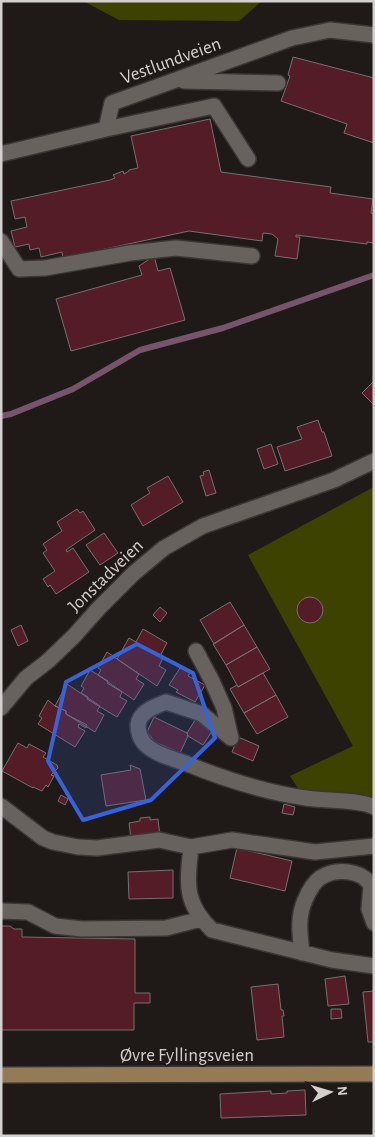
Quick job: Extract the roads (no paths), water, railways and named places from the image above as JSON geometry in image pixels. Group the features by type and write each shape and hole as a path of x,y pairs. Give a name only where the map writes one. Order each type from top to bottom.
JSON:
{"main road":[{"name":"Øvre Fyllingsveien","path":"1,1076 374,1074"}],"street":[{"name":"Vestlundveien","path":"106,129 112,103 292,38 330,30 374,34"},
{"path":"175,80 278,83"},
{"path":"1,154 214,106 248,159"},
{"path":"1,241 19,268 45,268 130,253 176,248 252,256"},
{"name":"Jonstadveien","path":"1,708 26,678 48,661 134,573 164,548 203,526 334,480 374,461"},
{"path":"196,651 224,708 231,738 202,714 189,708 166,702 151,708 139,720 138,729 140,736 152,750 258,789 306,798 360,802 374,807"},
{"path":"1,806 37,834 53,842 78,847 97,848 159,840 191,847 232,840 314,852 374,846"},
{"path":"191,847 188,879 192,903 201,919 212,930 302,954 374,966"},
{"path":"302,954 298,926 301,910 311,889 320,878 337,872 349,872 363,876 371,886 370,909 374,923"},
{"path":"1,911 28,912 54,926 82,929 166,928 201,919"}],"waterway":[{"path":"1,416 11,414 73,389 140,350 223,328 374,275"}]}
